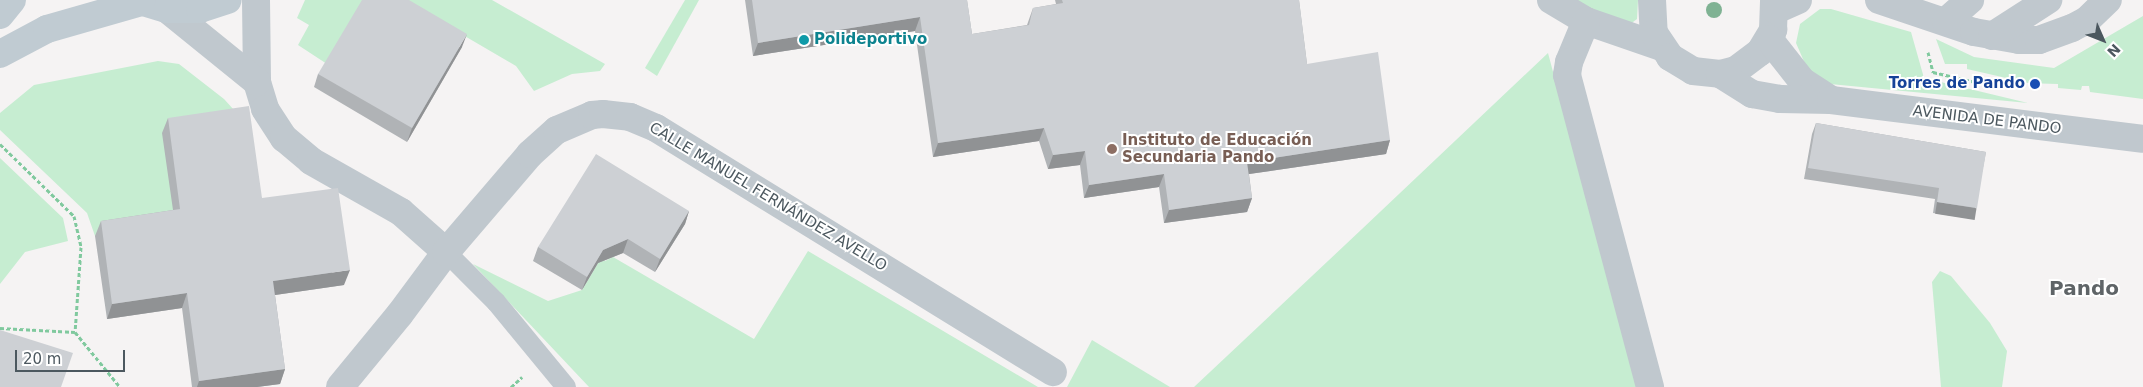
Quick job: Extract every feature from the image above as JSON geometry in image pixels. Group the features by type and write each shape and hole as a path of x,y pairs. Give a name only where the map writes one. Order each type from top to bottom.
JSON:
{"main road":[{"path":"0,15 12,0"},
{"path":"0,54 47,29 139,1 167,9 200,9 228,0"}],"street":[{"path":"256,0 256,82 265,109 284,138 312,161 400,212 446,252"},
{"path":"1551,0 1586,21 1661,46"},
{"path":"1652,0 1651,19 1661,46 1681,66 1693,71 1720,74 1749,63 1769,39 1783,3"},
{"path":"1878,0 1992,36 2019,40 2057,35 2087,20 2108,0"},
{"path":"1937,18 1970,0"},
{"path":"1992,36 2048,0"},
{"path":"167,9 256,82"},
{"path":"1586,21 1569,62 1567,75 1650,387"},
{"name":"AVENIDA DE PANDO","path":"1769,39 1802,81 1831,100"},
{"name":"AVENIDA DE PANDO","path":"1720,74 1752,94 1804,102 1831,100 2143,139"},
{"name":"CALLE MANUEL FERNÁNDEZ AVELLO","path":"340,387 400,314 446,252 530,154 557,130 592,115 630,117 656,128 1053,372"}],"lane":[{"path":"446,252 496,302 566,387"}],"path":[{"path":"1937,18 1923,35 1933,72 1991,85"},
{"path":"0,144 74,216 81,247 75,332 120,387"},
{"path":"0,328 75,332"}],"green space":[{"path":"305,0 365,0 327,64 298,45 309,25 297,18"},
{"path":"403,0 492,0 605,64 600,71 572,74 534,91 516,66"},
{"path":"685,0 699,0 657,76 645,68"},
{"path":"1573,0 1638,0 1637,19 1629,25 1624,24"},
{"path":"1820,9 1831,9 1911,32 1924,78 2028,103 1830,84 1816,77 1806,66 1796,43 1800,24"},
{"path":"2143,16 2143,99 2090,92 2089,86 2082,86 2081,90 2058,88 2058,84 2028,83 1967,69 1967,64 1945,64 1936,39 1974,57 2054,68"},
{"path":"1548,53 1637,387 1194,387 1362,229"},
{"path":"158,61 179,64 224,99 244,121 175,225 95,236 87,213 0,130 0,113 34,85"},
{"path":"0,158 63,218 68,241 25,252 0,284"},
{"path":"808,251 1038,387 589,387 473,264 548,301 582,290 601,258 605,261 613,257 754,339"},
{"path":"1940,271 1951,276 1990,323 2007,351 2002,387 1941,387 1932,282"},
{"path":"1092,340 1170,387 1067,387"}],"building":[{"path":"362,0 409,0 467,34 412,128 318,74"},
{"path":"752,0 967,0 972,34 1029,25 1033,8 1063,3 1062,0 1299,0 1307,64 1378,52 1390,140 1247,162 1252,198 1169,210 1164,174 1089,185 1085,151 1053,155 1044,128 938,143 920,17 758,43"},
{"path":"249,106 262,198 338,188 350,270 273,281 285,369 199,381 187,293 112,304 101,221 180,209 168,118"},
{"path":"1816,123 1986,152 1977,208 1937,202 1939,188 1808,168"},
{"path":"596,154 689,211 660,259 628,239 603,250 587,277 538,247"},
{"path":"0,330 73,353 61,387 0,387"}],"place":[{"name":"Polideportivo","path":"804,40"},
{"name":"Torres de Pando","path":"2035,84"},
{"name":"Instituto de Educación Secundaria Pando","path":"1112,149"}],"district":[{"name":"Pando","path":"2084,288"}]}
